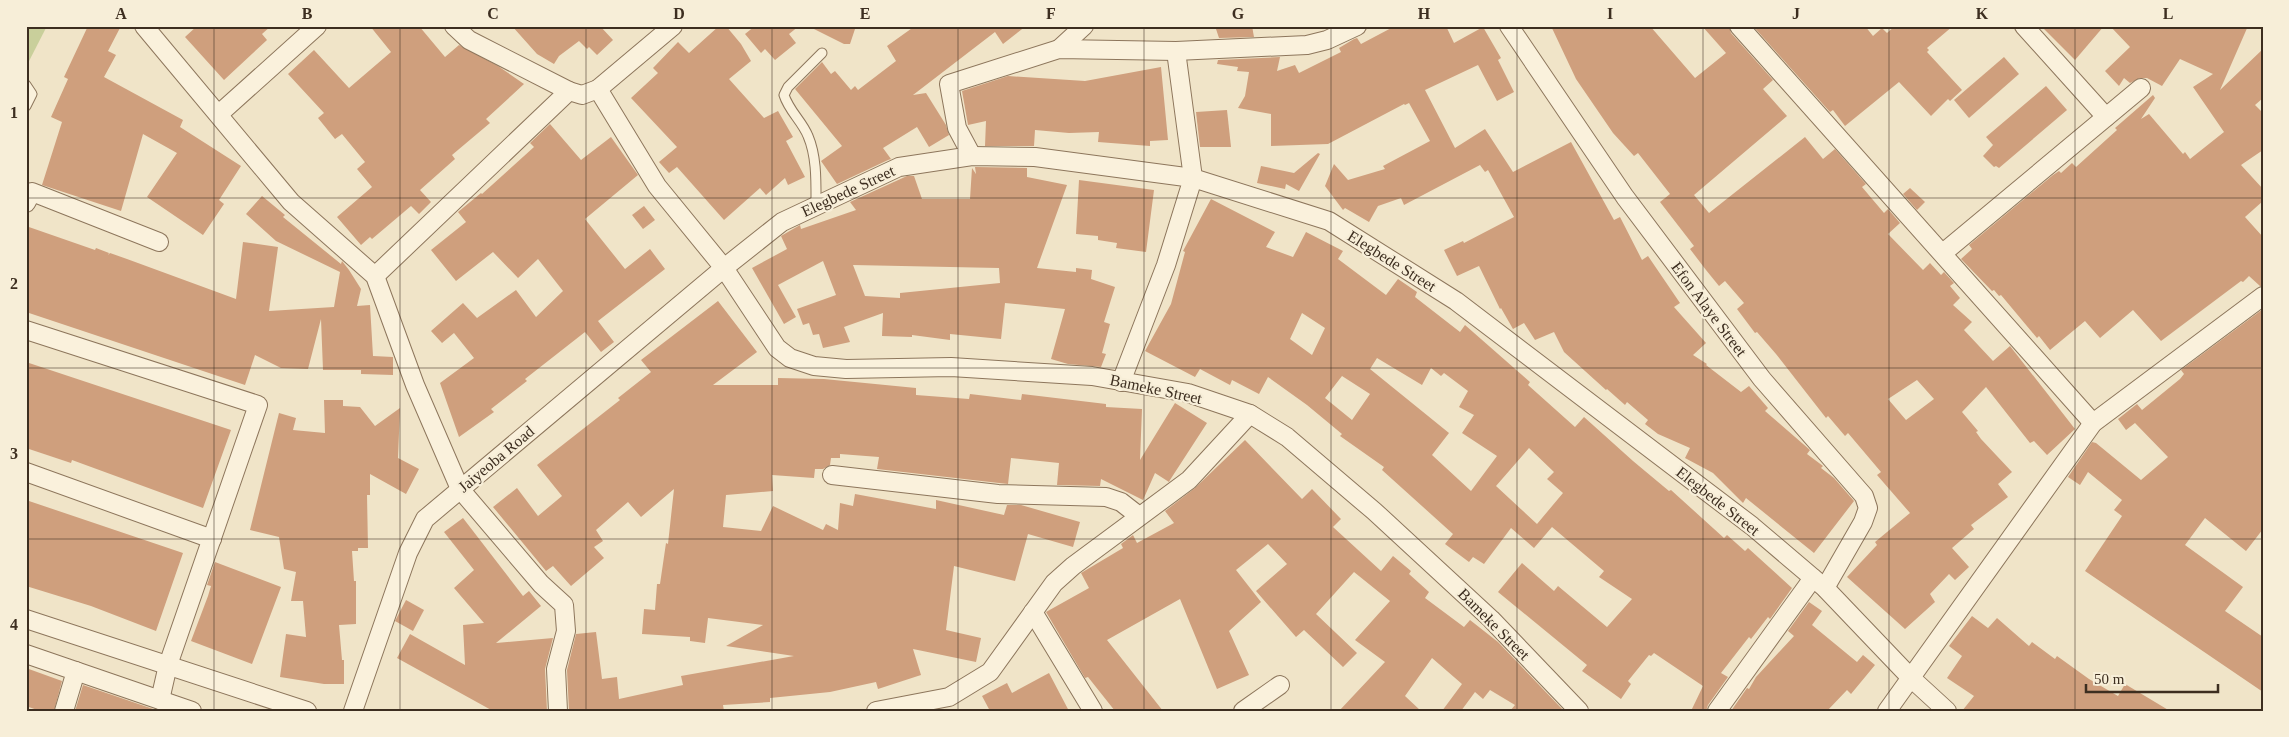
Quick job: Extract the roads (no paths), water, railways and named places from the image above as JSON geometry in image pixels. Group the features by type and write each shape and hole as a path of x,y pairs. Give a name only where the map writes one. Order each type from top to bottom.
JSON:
{"street":[{"path":"144,26 291,202 375,276 415,386 460,489 541,584 564,606 566,631 556,669 558,711"},
{"path":"219,114 317,26"},
{"path":"454,26 469,40 569,92 582,95 598,89 673,26"},
{"path":"1059,49 1084,26"},
{"path":"972,156 958,128 949,84 1059,49 1176,51 1307,44 1327,40 1357,26"},
{"name":"Efon Alaye Street","path":"1509,26 1626,197 1756,371 1864,496 1868,508 1864,522 1819,583 1717,711"},
{"path":"1739,26 1943,253 2093,424"},
{"path":"2024,26 2106,117"},
{"path":"1121,382 1166,265 1193,178 1176,51"},
{"path":"1943,253 2140,88"},
{"name":"Bameke Street","path":"598,89 657,186 724,268 777,348 790,358 814,366 846,369 951,367 1092,376 1188,393 1250,414 1287,436 1374,511 1491,619 1579,711"},
{"path":"375,276 569,92"},
{"name":"Elegbede Street","path":"724,268 782,222 899,167 972,156 1035,157 1193,178 1329,221 1456,301 1752,526 1819,583 1947,711"},
{"path":"26,203 32,192 159,242"},
{"name":"Jaiyeoba Road","path":"353,711 408,553 425,519 724,268"},
{"path":"1887,711 2093,424 2263,296"},
{"path":"26,330 258,405 168,665 160,700"},
{"path":"876,711 949,697 990,672 1054,582 1189,480 1250,414"},
{"path":"26,472 212,539"},
{"path":"832,475 998,494 1106,497 1120,502 1139,516"},
{"path":"1033,612 1093,711"},
{"path":"26,619 307,711"},
{"path":"26,654 192,711"},
{"path":"64,711 76,671"},
{"path":"1243,711 1280,685"}],"lane":[{"path":"816,206 816,175 808,136 786,103 784,96 788,87 822,53"},
{"path":"26,85 32,94 26,106"}]}
